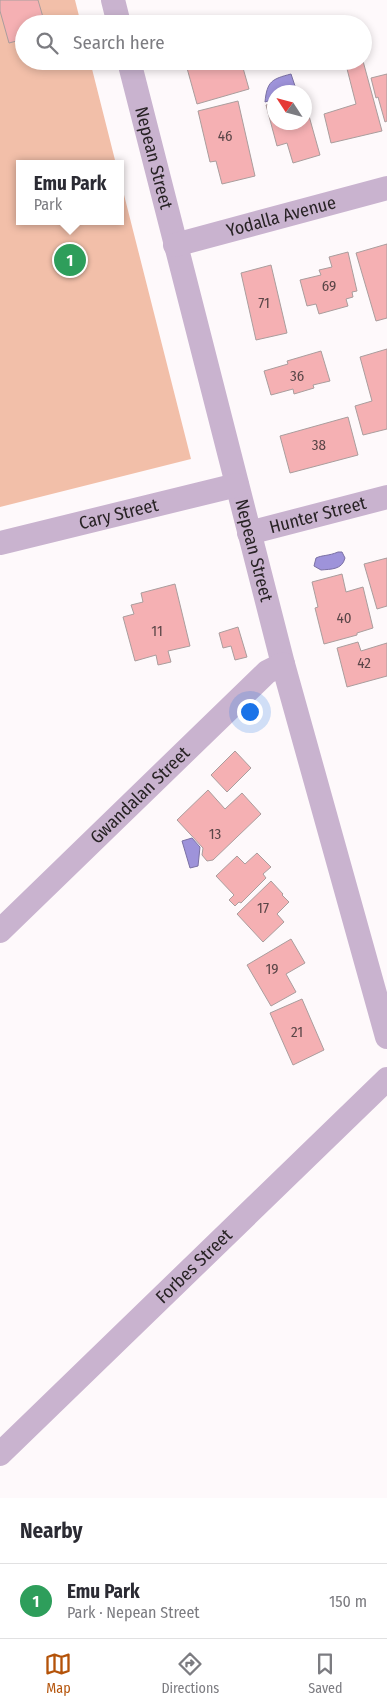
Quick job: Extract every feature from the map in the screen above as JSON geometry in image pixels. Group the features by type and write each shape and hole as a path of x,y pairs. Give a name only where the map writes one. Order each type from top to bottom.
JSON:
{"street":[{"path":"113,0 117,15"},
{"name":"Nepean Street","path":"131,70 283,664 387,1037"},
{"name":"Yodalla Avenue","path":"175,245 387,188"},
{"name":"Cary Street","path":"0,543 237,485"},
{"name":"Hunter Street","path":"249,533 387,497"},
{"name":"Gwandalan Street","path":"0,931 267,672 283,664"},
{"name":"Forbes Street","path":"0,1454 387,1079"}],"shaded area":[{"path":"0,0 75,0 79,15 15,15 15,70 92,70 115,160 16,160 16,225 124,225 124,195 191,459 0,507"},
{"path":"291,74 295,85 269,85 279,78"},
{"path":"342,552 345,558 339,567 321,570 314,566 316,558"},
{"path":"192,838 200,847 198,866 190,868 182,841"}],"building":[{"path":"0,0 38,0 42,15 15,15 15,41 9,43 0,11"},
{"path":"188,70 244,70 249,89 197,104"},
{"path":"347,70 365,70 382,131 331,143 324,114 356,104"},
{"path":"387,74 387,121 385,122 371,78"},
{"path":"238,101 255,176 222,184 216,161 210,162 198,111"},
{"path":"312,127 320,155 293,163 287,143 277,146 273,130 312,130"},
{"path":"387,244 387,318 376,321 356,253"},
{"path":"348,252 357,291 352,292 353,297 346,299 348,306 319,314 316,304 307,306 300,280 321,275 319,270 332,267 329,257"},
{"path":"271,265 287,333 256,340 241,273"},
{"path":"387,349 387,429 363,435 355,406 372,401 360,357"},
{"path":"321,351 330,381 313,385 314,388 294,394 293,389 271,395 264,371 288,364 287,361"},
{"path":"348,417 358,455 290,473 280,436"},
{"path":"387,558 387,606 377,609 364,564"},
{"path":"342,574 346,592 363,587 373,628 357,633 357,635 324,644 315,608 318,607 312,582"},
{"path":"175,584 190,646 168,651 171,662 158,665 156,655 135,661 123,617 134,614 131,605 143,602 141,593"},
{"path":"238,627 247,657 235,660 231,646 223,648 219,633"},
{"path":"358,642 361,651 387,643 387,676 347,687 337,648"},
{"path":"235,751 251,768 227,792 211,775"},
{"path":"208,790 225,809 242,793 261,814 213,860 207,861 202,855 203,848 177,820"},
{"path":"257,853 271,867 263,874 266,878 241,903 239,902 235,906 229,900 234,895 216,876 237,856 245,864"},
{"path":"271,881 289,902 277,914 284,922 263,942 237,914"},
{"path":"291,939 305,963 286,974 296,992 271,1006 247,965"},
{"path":"302,999 324,1050 293,1065 270,1013"}],"place":[{"name":"Emu Park","path":"70,260"}]}
